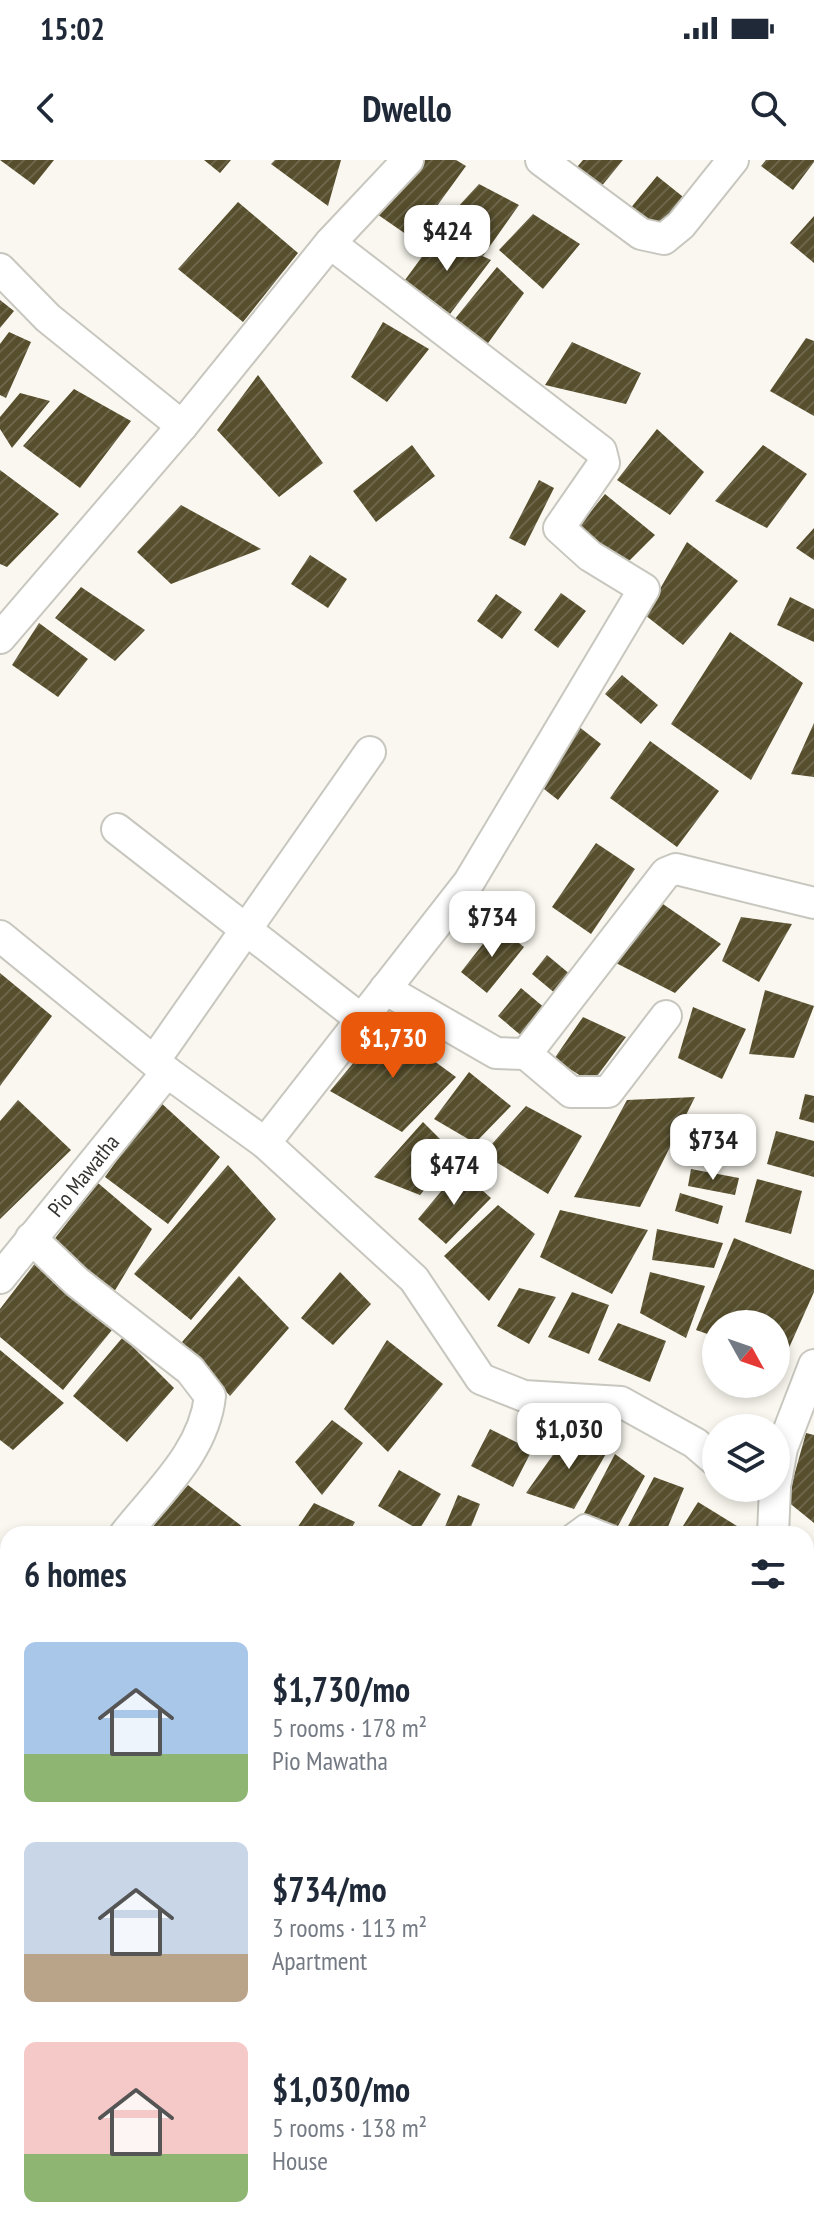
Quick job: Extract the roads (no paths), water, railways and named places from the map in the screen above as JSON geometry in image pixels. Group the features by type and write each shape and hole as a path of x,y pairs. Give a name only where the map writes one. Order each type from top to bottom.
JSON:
{"street":[{"path":"0,638 182,426 330,243 408,160"},
{"path":"541,160 641,234 664,239 681,225 733,160"},
{"path":"265,1143 469,882 644,589 590,556 559,528 604,463 601,451 330,243"},
{"path":"0,269 48,318 182,426"},
{"name":"Pio Mawatha","path":"0,1278 160,1066 246,929 370,752"},
{"path":"117,829 362,1020"},
{"path":"526,1054 666,873 676,869 814,903"},
{"path":"2,942 160,1066 265,1143 414,1279 481,1379 524,1396 621,1402 702,1449"},
{"path":"385,989 496,1053 526,1054 571,1092 608,1092 666,1016"},
{"path":"31,1238 77,1282 190,1370 210,1396 208,1416 193,1450 131,1526"},
{"path":"774,1503 782,1448 814,1365"}]}
